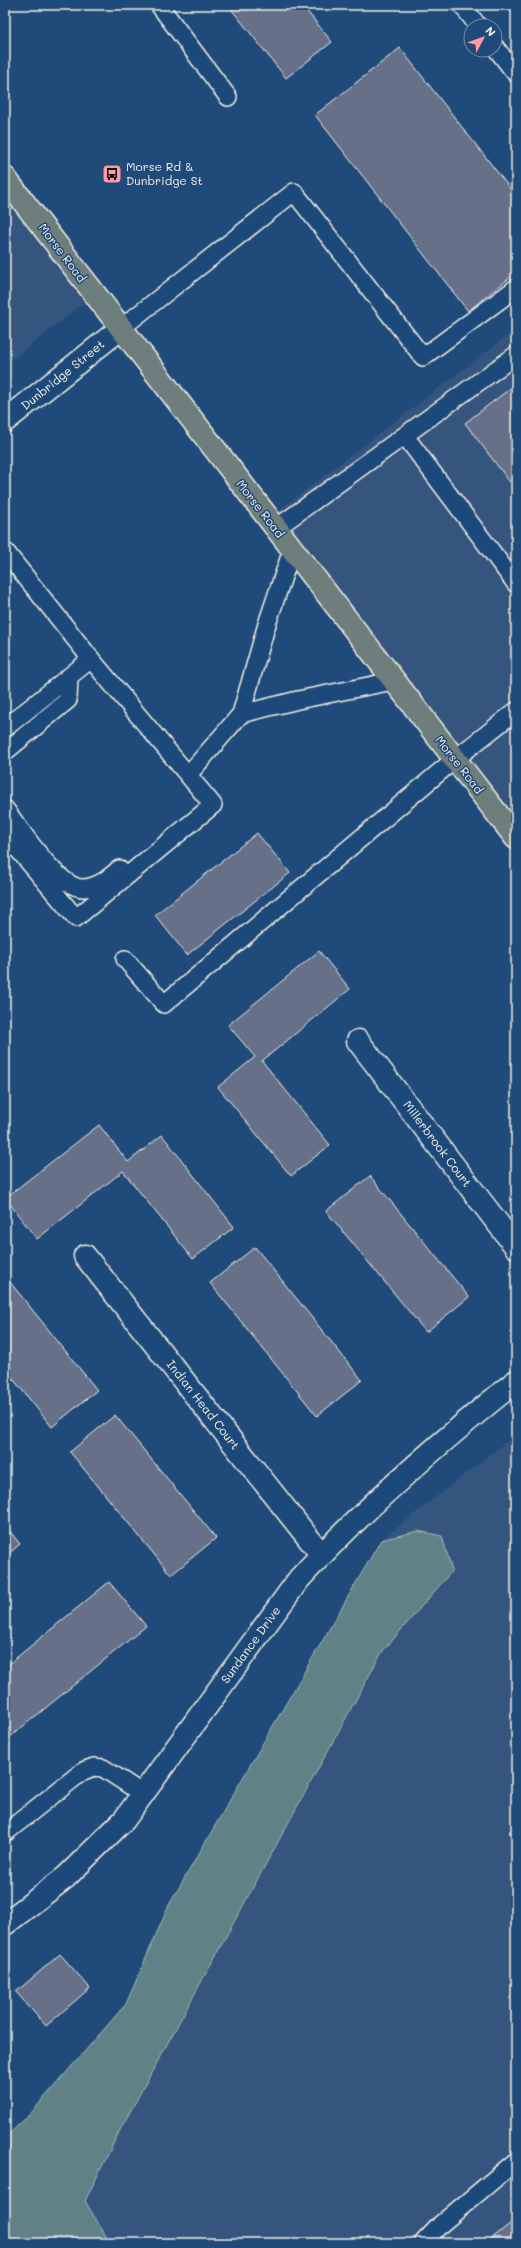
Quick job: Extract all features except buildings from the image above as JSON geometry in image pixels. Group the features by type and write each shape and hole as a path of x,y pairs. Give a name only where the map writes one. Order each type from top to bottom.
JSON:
{"main road":[{"name":"Morse Road","path":"5,178 120,329 516,838"}],"street":[{"name":"Dunbridge Street","path":"5,421 120,329"},
{"name":"Millerbrook Court","path":"358,1041 516,1247"},
{"name":"Indian Head Court","path":"85,1256 321,1554"},
{"name":"Sundance Drive","path":"5,1924 66,1876 124,1820 299,1579 321,1554 420,1462 516,1381"}],"lane":[{"path":"158,5 228,97"},
{"path":"462,5 472,18"},
{"path":"503,57 516,74"},
{"path":"120,329 294,192 423,357 516,288"},
{"path":"275,529 516,355"},
{"path":"405,436 516,584"},
{"path":"188,775 241,714 267,624 292,550"},
{"path":"5,551 91,659 213,805 76,918 5,834"},
{"path":"5,728 91,659"},
{"path":"5,752 68,700 69,677"},
{"path":"241,714 298,700 393,681"},
{"path":"124,958 164,1004 455,759 516,711"},
{"path":"5,809 56,874 65,883 83,888 104,882 177,822 200,816"},
{"path":"5,1833 83,1771 94,1767 103,1768 143,1794"},
{"path":"423,2243 441,2224 516,2161"}],"shaded area":[{"path":"5,159 104,287 5,365"},
{"path":"516,329 516,837 274,514"},
{"path":"516,1434 516,2243 110,2243 85,2201 120,2130 382,1652 452,1571 418,1531 381,1540"}],"green space":[{"path":"418,1531 442,1536 452,1571 382,1652 120,2130 85,2201 110,2243 5,2243 5,2138 31,2113 126,2004 169,1905 381,1540"}],"place":[{"name":"Morse Rd & Dunbridge St","path":"112,174"}]}
